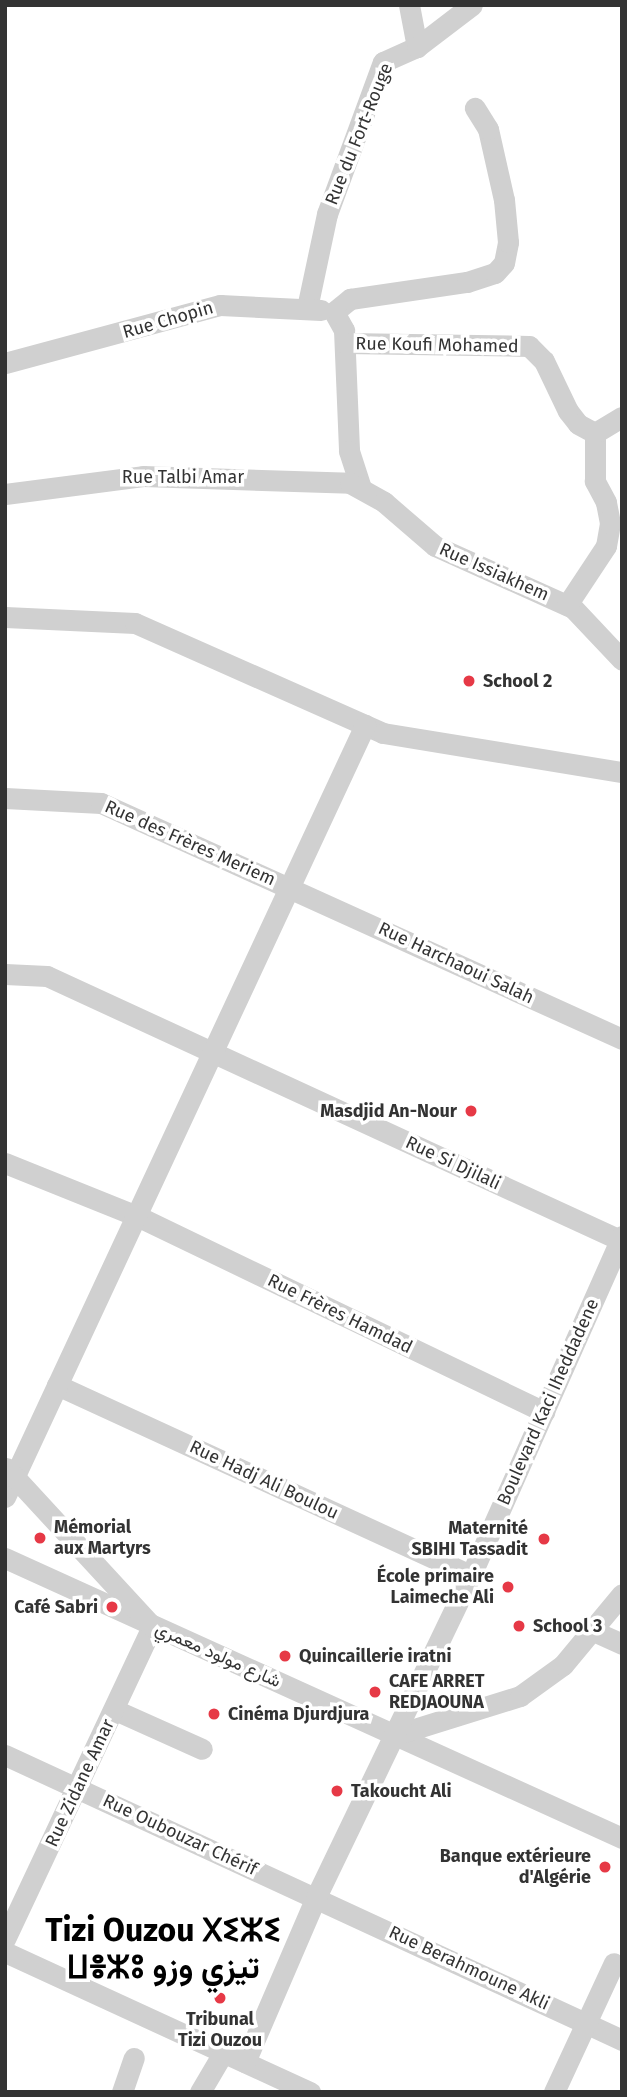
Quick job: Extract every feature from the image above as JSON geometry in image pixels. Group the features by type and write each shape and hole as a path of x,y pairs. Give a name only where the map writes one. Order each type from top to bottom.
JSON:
{"street":[{"path":"409,5 417,47"},
{"name":"Rue du Fort-Rouge","path":"307,308 327,214 383,62 417,47 472,5"},
{"path":"361,487 352,467 348,442 345,343 334,312 350,299 488,276 505,263 508,242 494,150 475,108"},
{"name":"Rue Chopin","path":"5,363 220,305 307,308 334,312"},
{"name":"Rue Koufi Mohamed","path":"345,343 529,346 544,361 568,411 578,424 595,433"},
{"path":"566,605 606,546 610,523 606,502 595,481 595,433 622,417"},
{"name":"Rue Talbi Amar","path":"5,494 114,477 188,474 279,477 361,487"},
{"name":"Rue Issiakhem","path":"361,487 435,546 566,605 604,637 622,660"},
{"path":"5,617 135,623 365,725 404,738 622,772"},
{"path":"5,1497 10,1472 57,1385 137,1216 210,1052 365,725"},
{"name":"Rue des Frères Meriem","path":"5,798 101,803 289,887"},
{"name":"Rue Harchaoui Salah","path":"289,887 622,1039"},
{"name":"Rue Si Djilali","path":"5,974 47,976 621,1238"},
{"name":"Rue Frères Hamdad","path":"5,1163 137,1216 544,1412"},
{"name":"Boulevard Kaci Iheddadene","path":"245,2062 316,1897 471,1575 621,1238"},
{"name":"Rue Hadj Ali Boulou","path":"57,1385 471,1575"},
{"path":"10,1472 152,1626"},
{"name":"شارع مولود معمري","path":"5,1558 622,1838"},
{"path":"395,1735 520,1696 563,1665 622,1594"},
{"name":"Rue Zidane Amar","path":"5,1939 79,1789 152,1626"},
{"path":"591,1630 622,1644"},
{"path":"115,1710 202,1749"},
{"name":"Rue Oubouzar Chérif","path":"5,1755 316,1897"},
{"name":"Rue Berahmoune Akli","path":"316,1897 622,2040"},
{"path":"5,1952 310,2092"},
{"path":"554,2092 614,1963"},
{"path":"200,2092 223,2053"},
{"path":"122,2092 134,2058"}],"place":[{"name":"School 2","path":"469,681"},
{"name":"Masdjid An-Nour","path":"471,1111"},
{"name":"Mémorial aux Martyrs","path":"40,1538"},
{"name":"Maternité SBIHI Tassadit","path":"544,1539"},
{"name":"École primaire Laimeche Ali","path":"508,1587"},
{"name":"Café Sabri","path":"112,1607"},
{"name":"School 3","path":"519,1626"},
{"name":"Quincaillerie iratni","path":"285,1656"},
{"name":"CAFE ARRET REDJAOUNA","path":"375,1692"},
{"name":"Cinéma Djurdjura","path":"214,1714"},
{"name":"Takoucht Ali","path":"337,1791"},
{"name":"Banque extérieure d'Algérie","path":"605,1867"},
{"name":"Tribunal Tizi Ouzou","path":"220,1998"}],"district":[{"name":"Tizi Ouzou ⵝⵉⵣⵉ ⵡⴻⵣⵓ تيزي وزو","path":"163,1950"}]}
